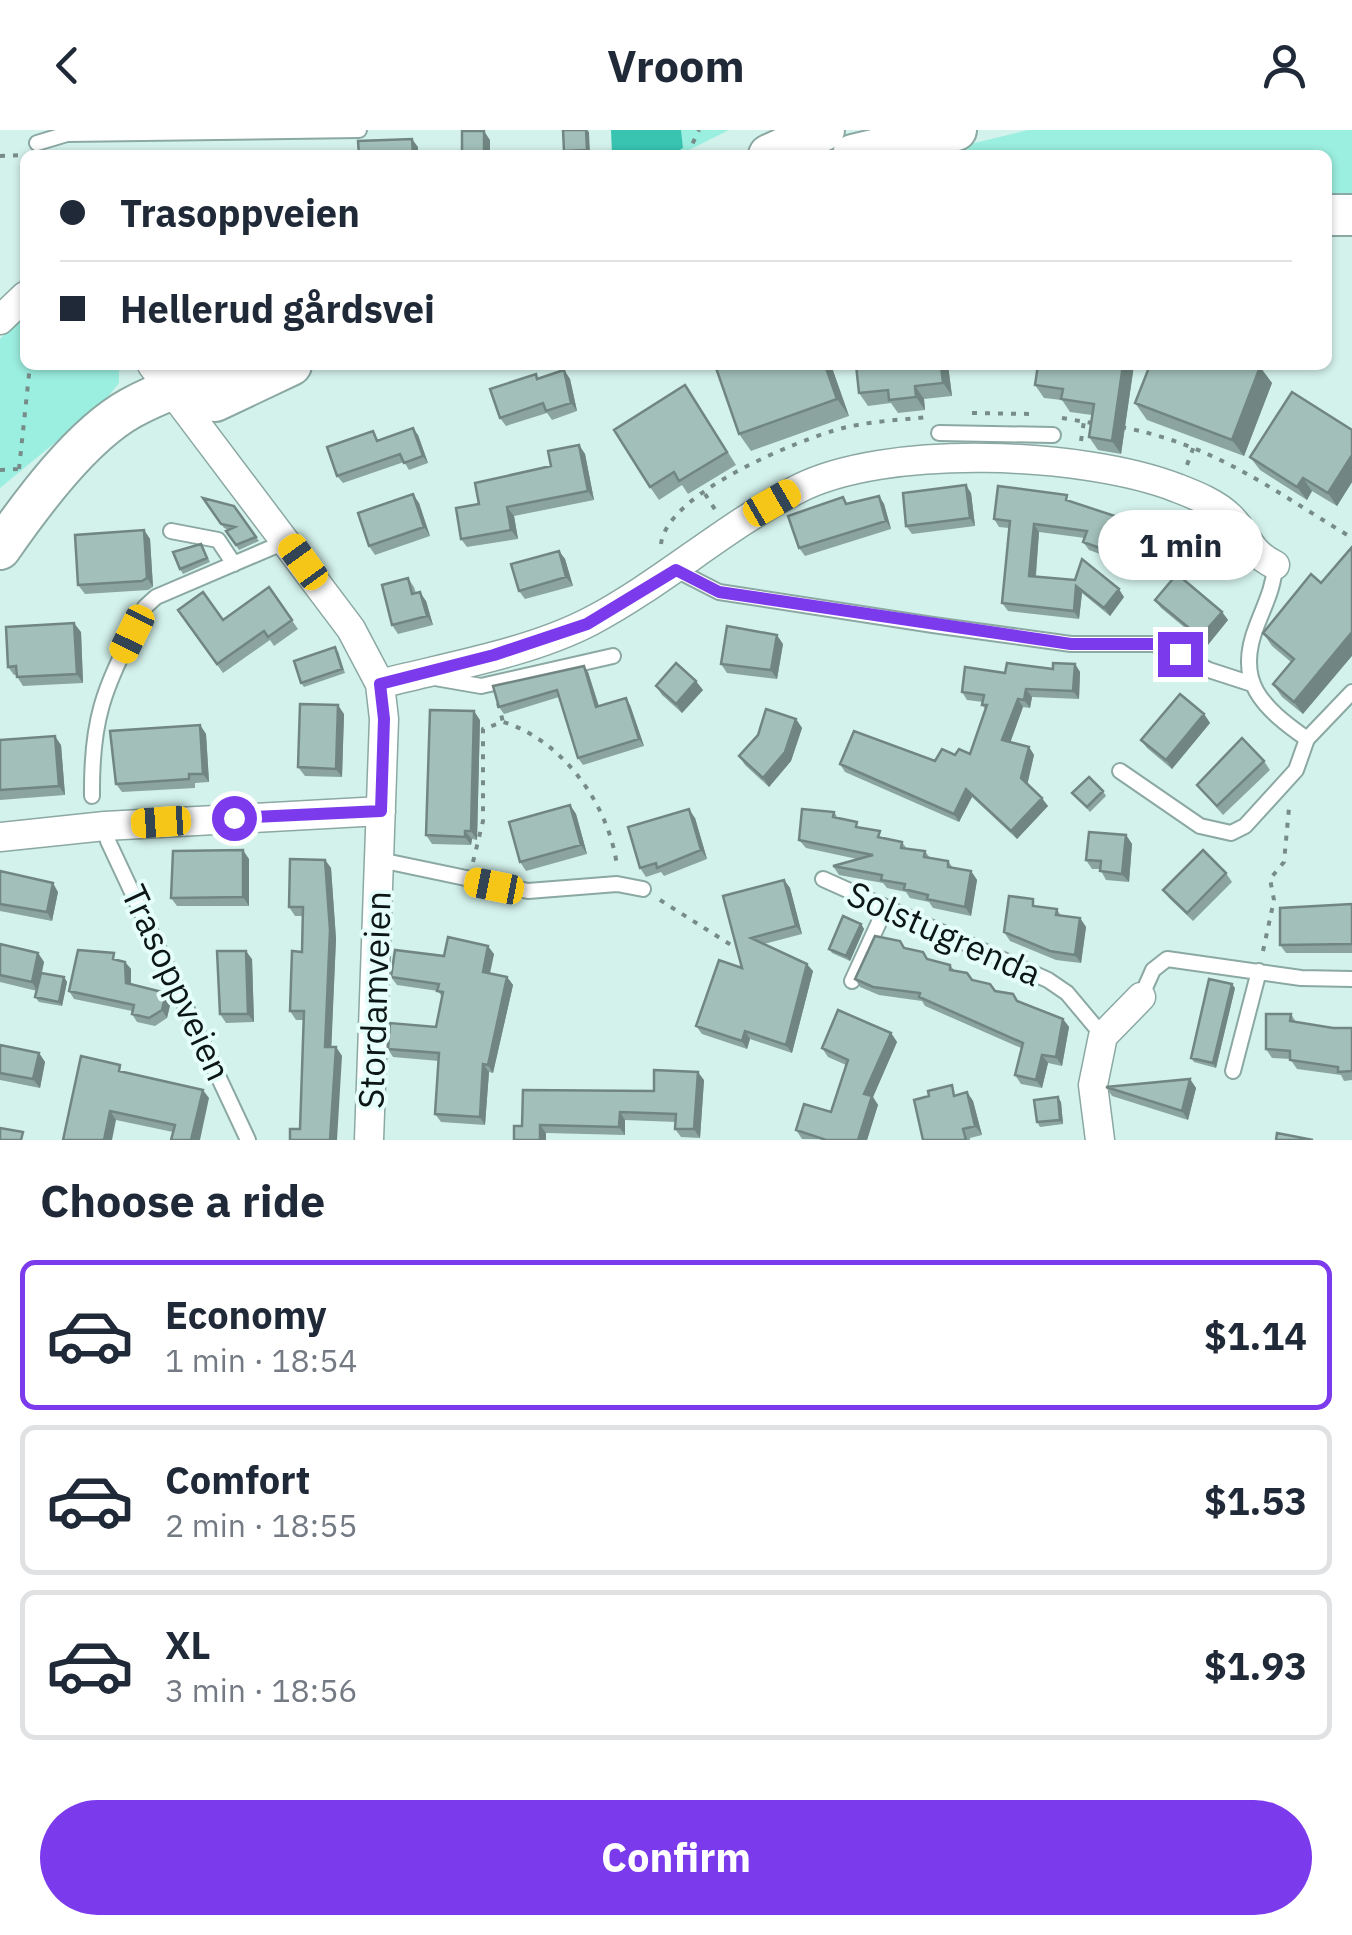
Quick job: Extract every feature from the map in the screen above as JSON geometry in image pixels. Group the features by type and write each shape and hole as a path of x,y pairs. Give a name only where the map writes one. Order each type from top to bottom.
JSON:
{"main road":[{"path":"780,150 824,130"},
{"path":"882,150 956,130"},
{"path":"0,549 48,469 170,390 226,370"},
{"path":"170,390 267,370"}],"street":[{"path":"0,320 20,301"},
{"name":"Stordamveien","path":"170,390 351,630 380,684 384,719 370,1140"},
{"path":"380,684 587,624 800,487 963,445 1026,446 1200,497 1228,514 1254,554 1275,565"},
{"path":"0,837 106,826 381,811"},
{"path":"1100,1140 1093,1085 1103,1036 1142,996"}],"lane":[{"path":"38,143 68,134 359,130"},
{"path":"939,433 963,445"},
{"path":"1026,446 1053,436"},
{"path":"171,531 218,540 234,564"},
{"path":"92,796 93,731 106,689 150,601 287,541"},
{"path":"1250,683 1250,648 1271,592 1275,565"},
{"path":"676,570 719,592 933,626 1071,644 1154,644 1209,670 1250,683 1286,724 1307,740"},
{"path":"426,672 467,686 482,686 612,656"},
{"path":"1120,771 1183,816 1231,832 1244,826 1296,770 1307,740 1352,692"},
{"name":"Trasoppveien","path":"106,826 108,841 248,1140"},
{"name":"Stordamveien","path":"380,860 464,880 557,892 616,884 643,889"},
{"name":"Solstugrenda","path":"823,879 1048,980 1067,993 1103,1036"},
{"path":"852,981 886,907"},
{"path":"1142,996 1153,970 1167,959 1300,978 1352,979"},
{"path":"1234,1071 1260,971"}],"path":[{"path":"20,469 30,370"},
{"path":"0,470 48,469"},
{"path":"497,701 503,722"},
{"path":"464,880 480,844 484,821 483,730 487,724 503,722 525,730 576,771 615,853 616,884"},
{"path":"1260,971 1274,900 1270,880 1284,862 1296,770"},
{"path":"643,889 731,945"}],"green space":[{"path":"611,130 681,130 680,150 612,150"},
{"path":"681,130 729,130 689,150 683,150"},
{"path":"1028,130 1352,130 1352,201 1332,201 1332,150 946,150"},
{"path":"20,318 20,370 119,370 119,383 103,403 0,488 0,339"}],"building":[{"path":"563,130 586,130 587,150 564,150"},
{"path":"462,131 484,131 484,150 462,150"},
{"path":"412,139 413,150 359,150 358,141"},
{"path":"564,370 571,403 546,411 543,403 500,418 490,389 536,374 537,379"},
{"path":"717,370 827,370 837,399 739,434"},
{"path":"857,370 942,370 943,383 915,386 916,397 889,400 888,390 859,393"},
{"path":"1037,370 1122,370 1112,441 1089,437 1094,404 1061,399 1063,389 1035,385"},
{"path":"1148,370 1259,370 1232,440 1135,403"},
{"path":"685,385 727,452 679,481 674,472 650,487 614,430"},
{"path":"1292,392 1352,430 1352,455 1328,493 1303,478 1297,487 1250,457"},
{"path":"413,428 423,456 404,463 400,454 337,476 327,447 373,431 377,441"},
{"path":"579,445 588,491 507,507 511,530 461,539 456,508 479,504 475,483 551,466 548,451"},
{"path":"966,485 970,518 906,526 903,493"},
{"path":"998,486 1067,495 1066,500 1185,539 1176,563 1143,550 1139,562 1083,542 1087,531 1034,524 1029,576 1075,580 1082,559 1119,589 1104,608 1076,586 1074,611 1002,603 1010,521 994,519"},
{"path":"413,494 424,527 369,546 358,513"},
{"path":"879,496 886,521 799,548 788,516 843,497 846,504"},
{"path":"203,498 234,506 256,537 236,545 226,531 235,527 221,524"},
{"path":"144,530 147,578 78,585 75,535"},
{"path":"201,544 207,558 180,569 173,552"},
{"path":"1352,547 1352,632 1294,702 1273,684 1294,659 1263,633 1311,574 1321,583"},
{"path":"559,551 566,577 519,591 511,564"},
{"path":"1177,574 1222,612 1200,637 1155,600"},
{"path":"408,578 412,594 420,592 427,616 392,625 382,585"},
{"path":"269,587 292,620 268,637 264,631 217,664 178,610 203,592 223,620"},
{"path":"74,623 77,674 17,677 16,666 8,667 6,627"},
{"path":"727,626 777,635 771,670 721,664"},
{"path":"335,647 342,669 301,683 294,661"},
{"path":"676,663 696,681 676,704 656,686"},
{"path":"1007,663 1053,669 1053,663 1075,664 1073,691 1026,689 1002,740 1029,747 1021,778 1042,798 1011,831 966,789 954,814 840,764 854,731 935,761 942,749 955,755 959,749 970,754 987,705 982,705 984,695 962,692 965,667 1005,673"},
{"path":"584,666 596,707 626,698 639,739 578,758 557,690 499,707 493,686"},
{"path":"1180,694 1204,714 1166,760 1141,740"},
{"path":"300,704 338,705 336,769 298,767"},
{"path":"766,709 796,719 785,752 763,778 739,756 758,735"},
{"path":"430,710 474,711 471,831 465,831 465,837 426,835"},
{"path":"200,725 203,774 189,774 189,779 116,784 110,731"},
{"path":"55,736 59,786 0,790 0,740"},
{"path":"1242,738 1264,761 1217,806 1197,785"},
{"path":"1089,777 1103,791 1087,807 1072,793"},
{"path":"570,805 581,845 520,862 509,822"},
{"path":"689,809 701,850 657,868 656,863 640,868 628,827"},
{"path":"802,809 834,812 833,817 857,822 856,827 880,831 878,837 902,842 901,848 925,851 924,857 948,861 948,867 971,871 965,907 927,899 928,895 904,889 905,884 881,880 882,875 833,866 873,855 799,840"},
{"path":"1089,832 1126,835 1122,874 1100,871 1101,861 1086,860"},
{"path":"243,850 243,897 171,898 173,851"},
{"path":"1203,850 1226,873 1187,913 1163,890"},
{"path":"290,859 325,860 330,930 325,1047 336,1047 330,1140 290,1140 290,1129 300,1129 304,1011 290,1011 292,951 302,952 303,907 289,907"},
{"path":"0,871 53,883 47,912 0,904"},
{"path":"784,880 796,926 751,938 807,964 786,1045 745,1031 742,1041 696,1026 719,960 742,968 723,896"},
{"path":"1009,896 1033,899 1033,906 1057,909 1056,915 1080,918 1075,955 1050,951 1004,932"},
{"path":"1352,904 1352,944 1280,945 1280,908"},
{"path":"843,916 861,924 846,956 829,949"},
{"path":"875,936 900,941 904,948 923,952 927,959 950,965 950,970 967,973 972,980 990,984 995,991 1013,994 1017,1001 1063,1019 1056,1057 1042,1055 1036,1080 1015,1075 1023,1043 919,997 920,993 873,987 855,979"},
{"path":"448,937 488,946 483,972 507,977 488,1065 483,1064 480,1117 435,1114 439,1053 388,1049 390,1023 436,1027 443,992 437,991 439,984 391,977 395,950 444,956"},
{"path":"0,944 38,953 32,982 0,975"},
{"path":"78,950 114,953 113,959 125,962 126,983 166,993 162,1010 149,1018 132,1014 134,1005 69,991"},
{"path":"217,951 246,951 248,1014 220,1014"},
{"path":"41,973 64,977 59,1002 35,997"},
{"path":"1209,979 1232,984 1213,1063 1191,1058"},
{"path":"838,1010 891,1033 864,1094 872,1096 858,1140 826,1140 796,1130 804,1104 831,1112 848,1060 822,1048"},
{"path":"1266,1014 1291,1014 1290,1021 1352,1028 1352,1071 1338,1072 1338,1067 1290,1060 1290,1051 1266,1049"},
{"path":"0,1045 39,1053 33,1079 0,1073"},
{"path":"81,1056 120,1065 119,1071 203,1090 191,1140 171,1140 175,1125 110,1111 104,1140 63,1140"},
{"path":"654,1070 698,1072 694,1129 675,1129 676,1114 620,1112 619,1127 540,1125 540,1140 514,1140 514,1126 522,1126 523,1090 654,1091"},
{"path":"1190,1079 1182,1111 1106,1087"},
{"path":"952,1085 954,1096 967,1092 975,1126 963,1129 966,1140 923,1140 914,1100 929,1096 928,1091"},
{"path":"1058,1097 1060,1120 1037,1122 1034,1100"},
{"path":"0,1128 23,1132 21,1140 0,1140"},
{"path":"1277,1133 1313,1140 1276,1140"}],"route":[{"path":"234,818 381,811 384,719 380,684 494,655 587,624 676,570 719,592 1071,644 1154,644 1180,654"}]}
